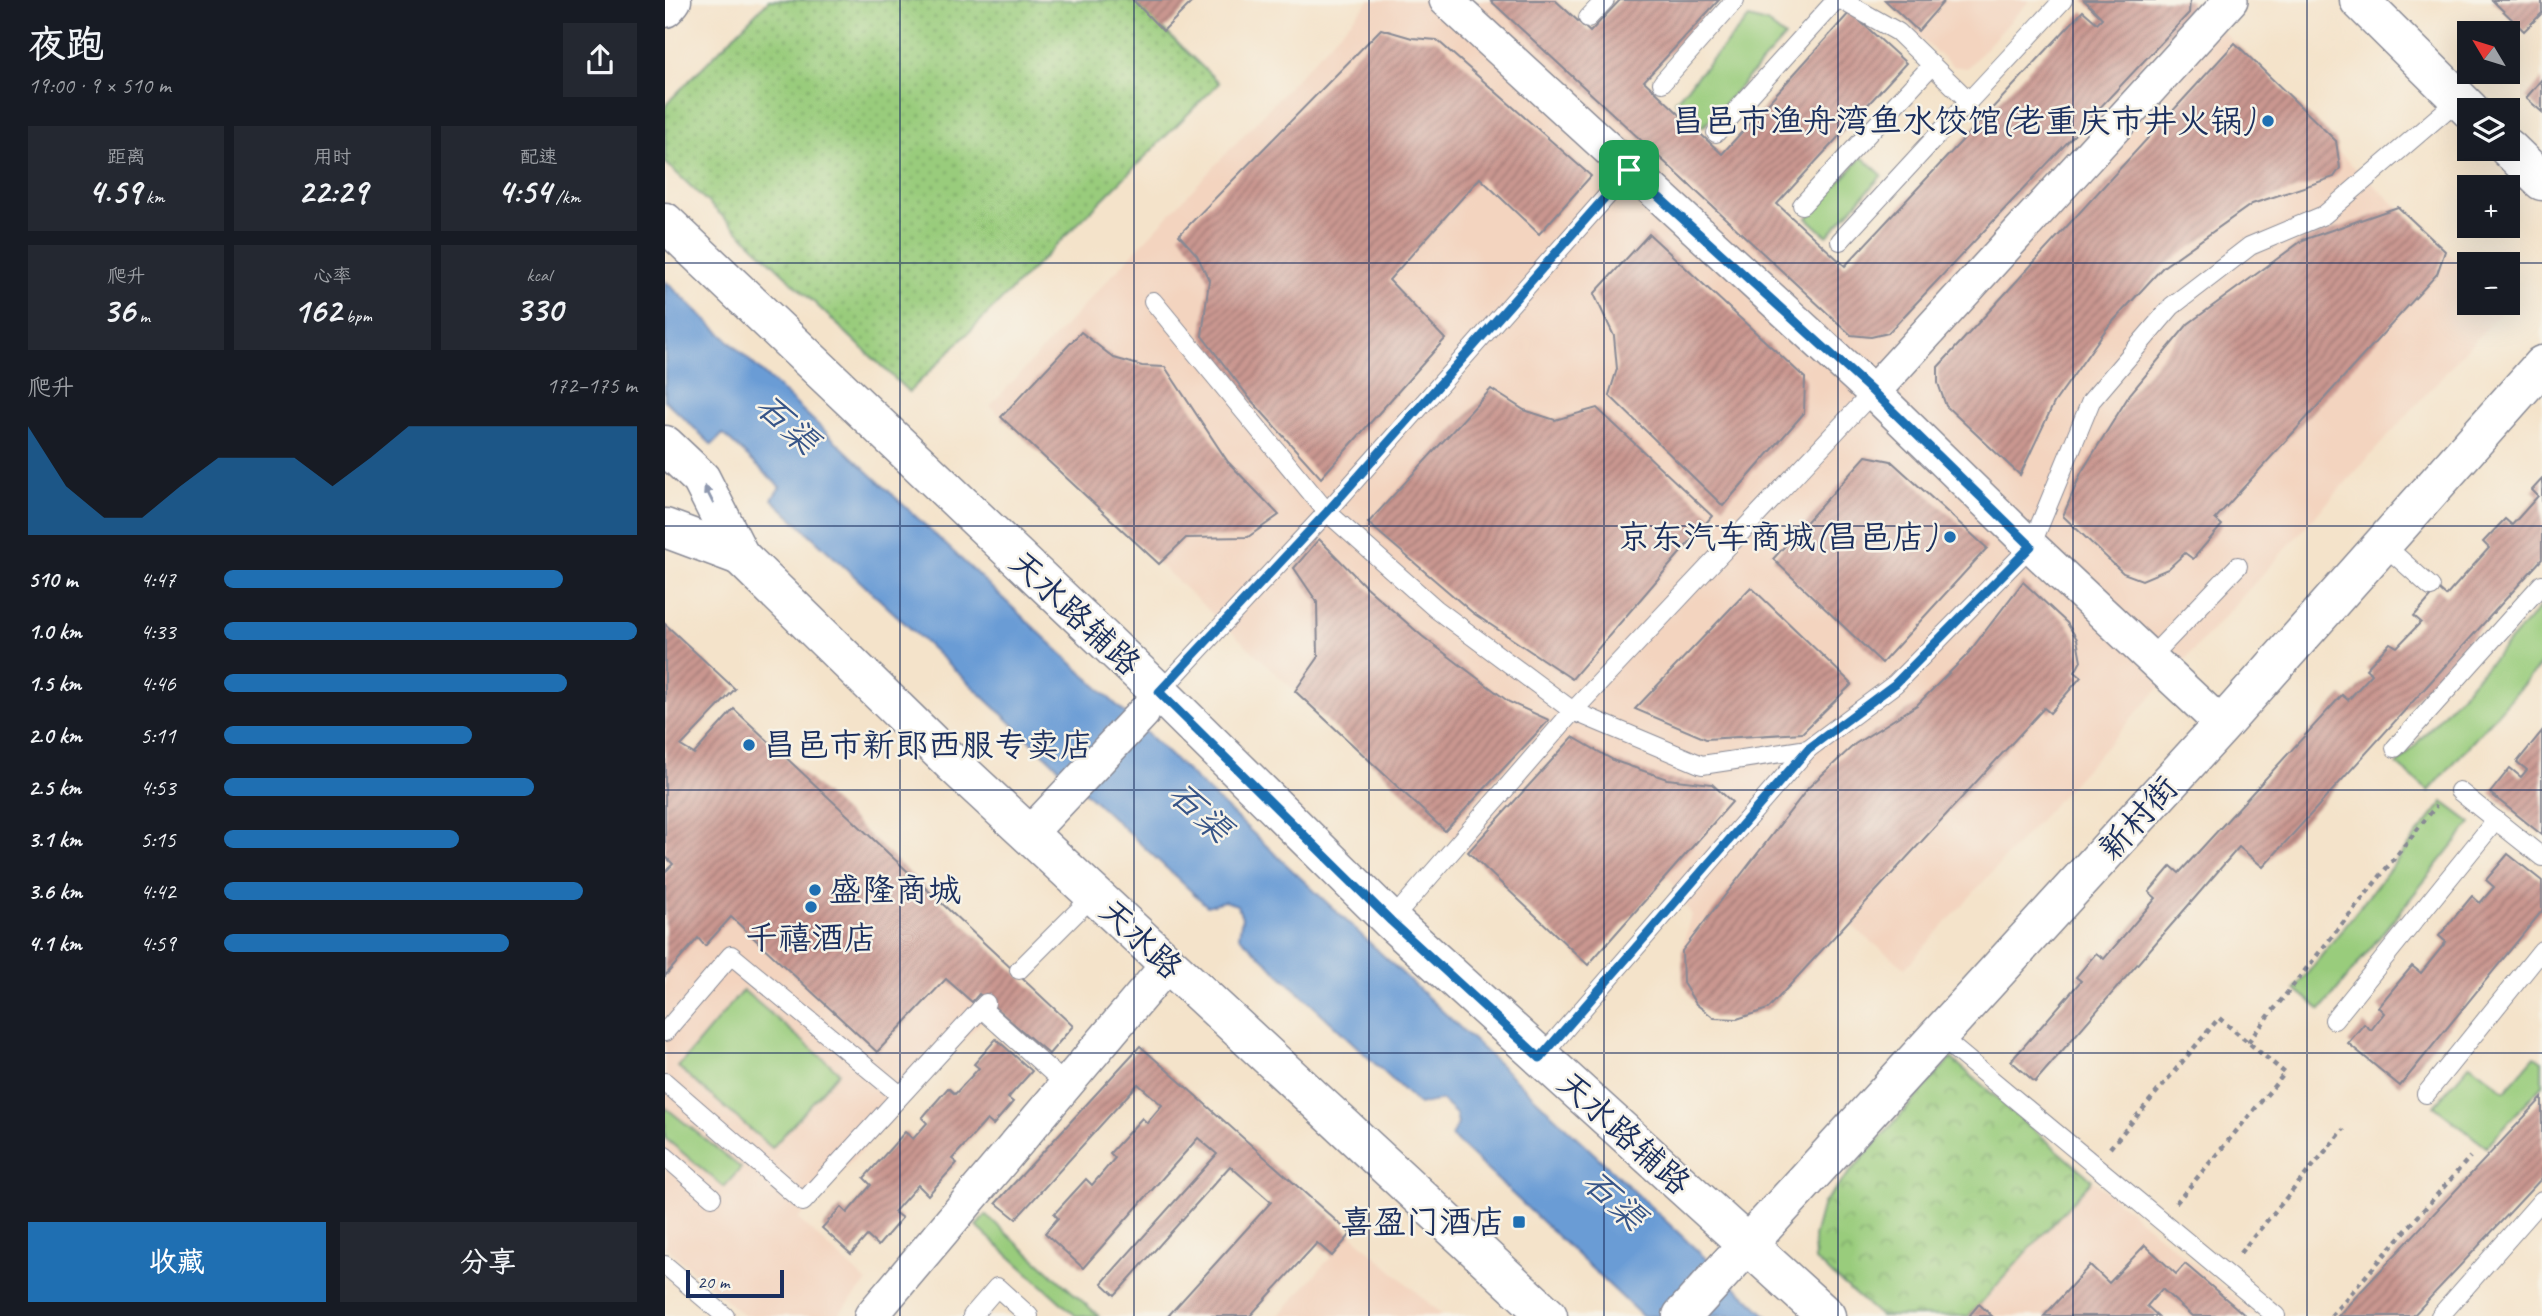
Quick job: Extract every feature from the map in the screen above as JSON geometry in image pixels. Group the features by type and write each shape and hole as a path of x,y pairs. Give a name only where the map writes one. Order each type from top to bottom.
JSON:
{"street":[{"path":"665,8 673,0"},
{"path":"1447,0 1873,392 2031,546 2222,725"},
{"path":"1873,392 2231,0"},
{"path":"2359,0 2457,98"},
{"name":"天水路辅路","path":"665,222 1151,702 1540,1058 1738,1255 1825,1316"},
{"name":"新村街","path":"1682,1316 2222,725 2542,365"},
{"name":"天水路","path":"665,445 701,479 740,556 1028,834 1548,1316"},
{"name":"天水路","path":"665,528 740,556"},
{"path":"1028,834 1151,702"},
{"path":"871,1316 1168,964"}],"lane":[{"path":"1588,18 1605,0"},
{"path":"1662,83 1735,0"},
{"path":"1716,133 1838,0 1898,32 1969,101"},
{"path":"1840,241 2063,0"},
{"path":"1802,205 1932,65"},
{"path":"1540,1058 1808,749 1895,684 2031,546 2091,401 2172,306 2250,246 2324,215 2457,110"},
{"path":"1151,702 1327,512 1629,170"},
{"path":"1153,301 1327,512 1436,609 1573,711 1702,765 1808,749"},
{"path":"1391,921 1573,711 1873,392"},
{"path":"2383,544 2431,587"},
{"path":"2150,657 2238,566"},
{"path":"2395,748 2485,635 2542,584"},
{"path":"2459,791 2541,855"},
{"path":"2335,1020 2496,820"},
{"path":"1019,970 1094,895"},
{"path":"2426,1094 2542,950"},
{"path":"665,1032 731,955 899,1094"},
{"path":"665,1082 803,1202 899,1094 983,1006 1065,1084"},
{"path":"1939,1035 2276,1316"},
{"path":"665,1156 712,1197"},
{"path":"2441,1316 2542,1200"},
{"path":"665,1265 725,1316"},
{"path":"972,1316 997,1287 1030,1316"}],"path":[{"path":"2248,1042 2435,806"},
{"path":"2096,1165 2219,1018 2285,1073 2161,1220"},
{"path":"2224,1273 2344,1129"},
{"path":"2331,1316 2470,1157"}],"shaded area":[{"path":"1370,0 1555,0 1860,280 2102,18 2084,0 2190,0 2336,141 2338,152 2457,262 2457,315 2498,315 1905,968 1848,923 1768,1009 1737,1019 1714,1018 1683,983 1682,951 1691,914 1668,876 1588,965 990,406"},
{"path":"1945,0 2030,0 1967,68 1953,66 1915,34"},
{"path":"665,856 877,1052 946,979 972,1001 979,994 995,1007 798,1219 867,1282 837,1316 744,1316 665,1246"},
{"path":"2092,1180 2257,1316 1969,1316"},
{"path":"1351,1234 1443,1316 1279,1316"}],"green space":[{"path":"769,0 1133,0 1219,83 909,392 665,162 665,108 668,102"},
{"path":"1749,18 1767,23 1785,37 1703,127 1675,101"},
{"path":"1862,157 1882,175 1827,236 1807,218"},
{"path":"2542,605 2542,663 2429,791 2397,765"},
{"path":"2443,802 2471,823 2321,1010 2295,989"},
{"path":"743,990 839,1072 772,1148 678,1067"},
{"path":"2535,1056 2542,1061 2542,1085 2486,1147 2434,1106 2470,1064 2505,1091"},
{"path":"1951,1058 2092,1180 1969,1316 1880,1316 1815,1260 1814,1237 1823,1203"},
{"path":"665,1107 741,1168 724,1187 665,1138"},
{"path":"986,1215 1099,1316 1076,1316 976,1226"}],"water":[{"name":"石渠","path":"665,281 1767,1316 1642,1316 1451,1136 1458,1124 1456,1114 1441,1100 1419,1105 1239,936 1242,917 1237,905 1224,901 1207,906 772,499 780,487 723,434 712,445 665,400"}],"building":[{"path":"1133,0 1194,0 1163,31"},
{"path":"1490,0 1555,0 1590,32 1620,0 1719,0 1644,81 1722,154 1850,12 1906,63 1777,204 1845,266 2083,11 2097,23 2102,18 2084,0 2190,0 2189,13 1888,333 1871,337 1851,335"},
{"path":"1885,0 1945,0 1918,31"},
{"path":"2492,0 2542,0 2542,13 2524,31 2520,27 2520,21 2514,21"},
{"path":"1381,29 1412,38 1437,40 1591,176 1539,234 1480,178 1389,280 1445,339 1321,478 1251,400 1202,336 1209,280 1197,255 1179,235"},
{"path":"2235,43 2336,141 2340,168 2334,177 2252,204 2163,267 2107,328 2054,403 2020,475 1946,406 1938,383 1938,367"},
{"path":"2542,79 2542,112 2526,98"},
{"path":"2398,207 2445,251 2437,274 2215,519 2222,525 2193,559 2185,553 2168,569 2142,580 2123,573 2063,516 2081,473 2130,394 2188,324 2303,240"},
{"path":"1649,234 1805,378 1804,413 1723,506 1609,395 1617,369 1614,336 1594,294"},
{"path":"1081,332 1114,358 1142,366 1165,367 1228,462 1279,515 1248,537 1186,538 1159,564 1001,417"},
{"path":"1491,389 1524,410 1555,420 1597,408 1712,516 1572,679 1473,613 1368,523"},
{"path":"1866,456 1891,461 1987,548 1882,663 1773,559"},
{"path":"2542,479 2542,559 2263,867 2239,847 2035,1082 2011,1061 2081,981 2076,977 2096,953 2104,959 2156,898 2149,892 2171,866 2179,873 2342,695 2348,700 2372,674 2366,669 2390,643 2397,647 2421,622 2414,616 2438,589 2446,596 2489,548 2483,542 2505,519 2512,525 2538,496 2532,490"},
{"path":"1319,539 1366,587 1422,636 1509,702 1549,720 1445,831 1295,691 1318,658 1317,602 1294,568"},
{"path":"2023,582 2067,623 2077,639 2081,661 2075,672 2081,677 2050,713 2044,708 1768,1009 1737,1019 1714,1018 1696,1004 1683,983 1682,951 1809,787 1855,744 1917,705 1966,656"},
{"path":"1751,587 1852,684 1802,733 1706,739 1635,709"},
{"name":"盛隆商城","path":"665,624 735,689 681,746 694,754 734,709 1073,1026 1049,1054 979,994 972,1002 946,979 877,1052 731,917 705,946 698,938 665,976 665,872 673,864 665,856"},
{"path":"2542,731 2542,835 2490,793 2510,768 2521,777 2527,770 2517,762"},
{"path":"1573,737 1615,761 1667,779 1712,784 1732,802 1588,965 1468,852"},
{"path":"2508,854 2542,881 2542,911 2400,1086 2348,1043 2364,1024 2371,1030 2384,1013 2378,1007 2412,966 2421,973 2446,942 2439,936 2472,896 2480,903 2494,887 2486,880"},
{"path":"996,1039 1032,1071 1008,1098 1013,1102 993,1125 987,1120 952,1159 957,1163 928,1195 918,1185 894,1212 902,1218 878,1246 867,1236 851,1254 822,1228 841,1207 847,1213 871,1185 864,1178 905,1132 913,1139 927,1123 922,1118 948,1088 955,1094 979,1068 974,1064"},
{"path":"1140,1046 1351,1234 1332,1256 1317,1243 1250,1316 1168,1316 1271,1202 1230,1166 1115,1295 1102,1283 1217,1154 1198,1138 1083,1268 1045,1233 1058,1218 1054,1214 1086,1179 1092,1185 1115,1158 1110,1153 1142,1118 1147,1123 1162,1105 1138,1084 1016,1219 996,1203"},
{"path":"2542,1098 2542,1178 2413,1316 2338,1316"},
{"path":"2145,1245 2176,1274 2185,1264 2246,1316 2192,1316 2162,1289 2147,1306 2158,1316 2044,1316 2090,1265 2109,1283"},
{"path":"1979,1304 1992,1316 1969,1316"}],"place":[{"name":"昌邑市渔舟湾鱼水饺馆(老重庆市井火锅)","path":"2268,121"},
{"name":"京东汽车商城(昌邑店)","path":"1950,537"},
{"name":"昌邑市新郎西服专卖店","path":"749,745"},
{"name":"盛隆商城","path":"815,890"},
{"name":"千禧酒店","path":"811,907"},
{"name":"喜盈门酒店","path":"1519,1222"}],"route":[{"path":"1629,170 1873,392 2031,546 1895,684 1808,749 1540,1058 1391,921 1159,692 1327,512 1629,170"}]}
